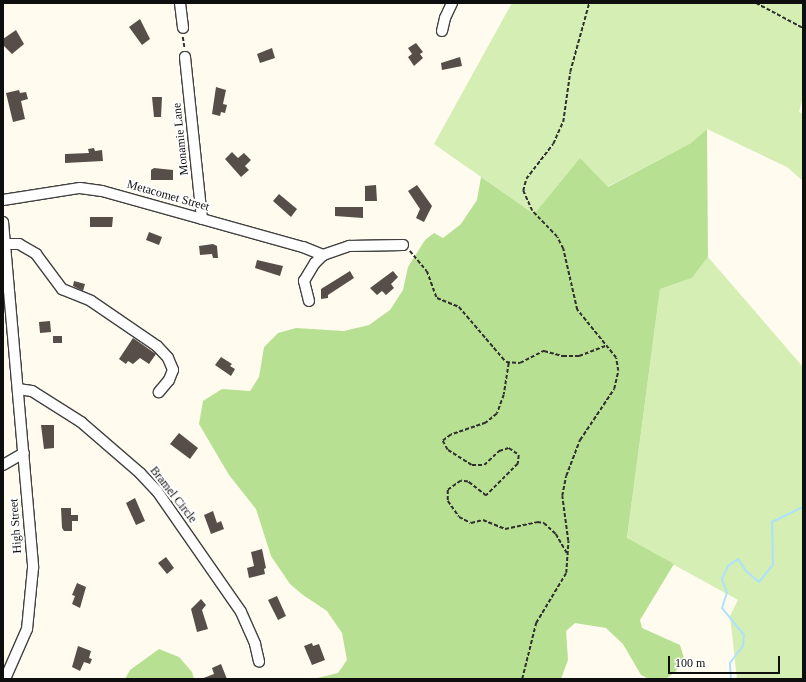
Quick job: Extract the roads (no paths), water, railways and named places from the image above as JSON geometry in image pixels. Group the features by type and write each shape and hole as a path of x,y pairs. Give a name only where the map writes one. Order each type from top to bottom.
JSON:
{"street":[{"path":"180,3 183,28"},
{"path":"442,32 445,18 452,3"},
{"name":"Monamie Lane","path":"185,57 202,219"},
{"name":"Metacomet Street","path":"3,200 80,188 102,191 303,247 323,255"},
{"name":"High Street","path":"3,222 6,244 7,322 18,389 33,568 32,592 27,629 5,679"},
{"path":"6,244 19,244 36,254 62,289 91,301 157,346 168,358 173,370 169,380 158,392"},
{"path":"309,301 304,281 315,263 323,255 349,246 403,245"},
{"name":"Bramel Circle","path":"18,389 32,391 81,422 140,473 157,491 241,612 255,644 259,662"},
{"path":"3,465 24,453"}],"waterway":[{"path":"731,679 730,663 743,646 744,635 722,608 727,593 722,579 728,566 738,559 746,571 759,582 773,565 772,522 803,507"}]}
